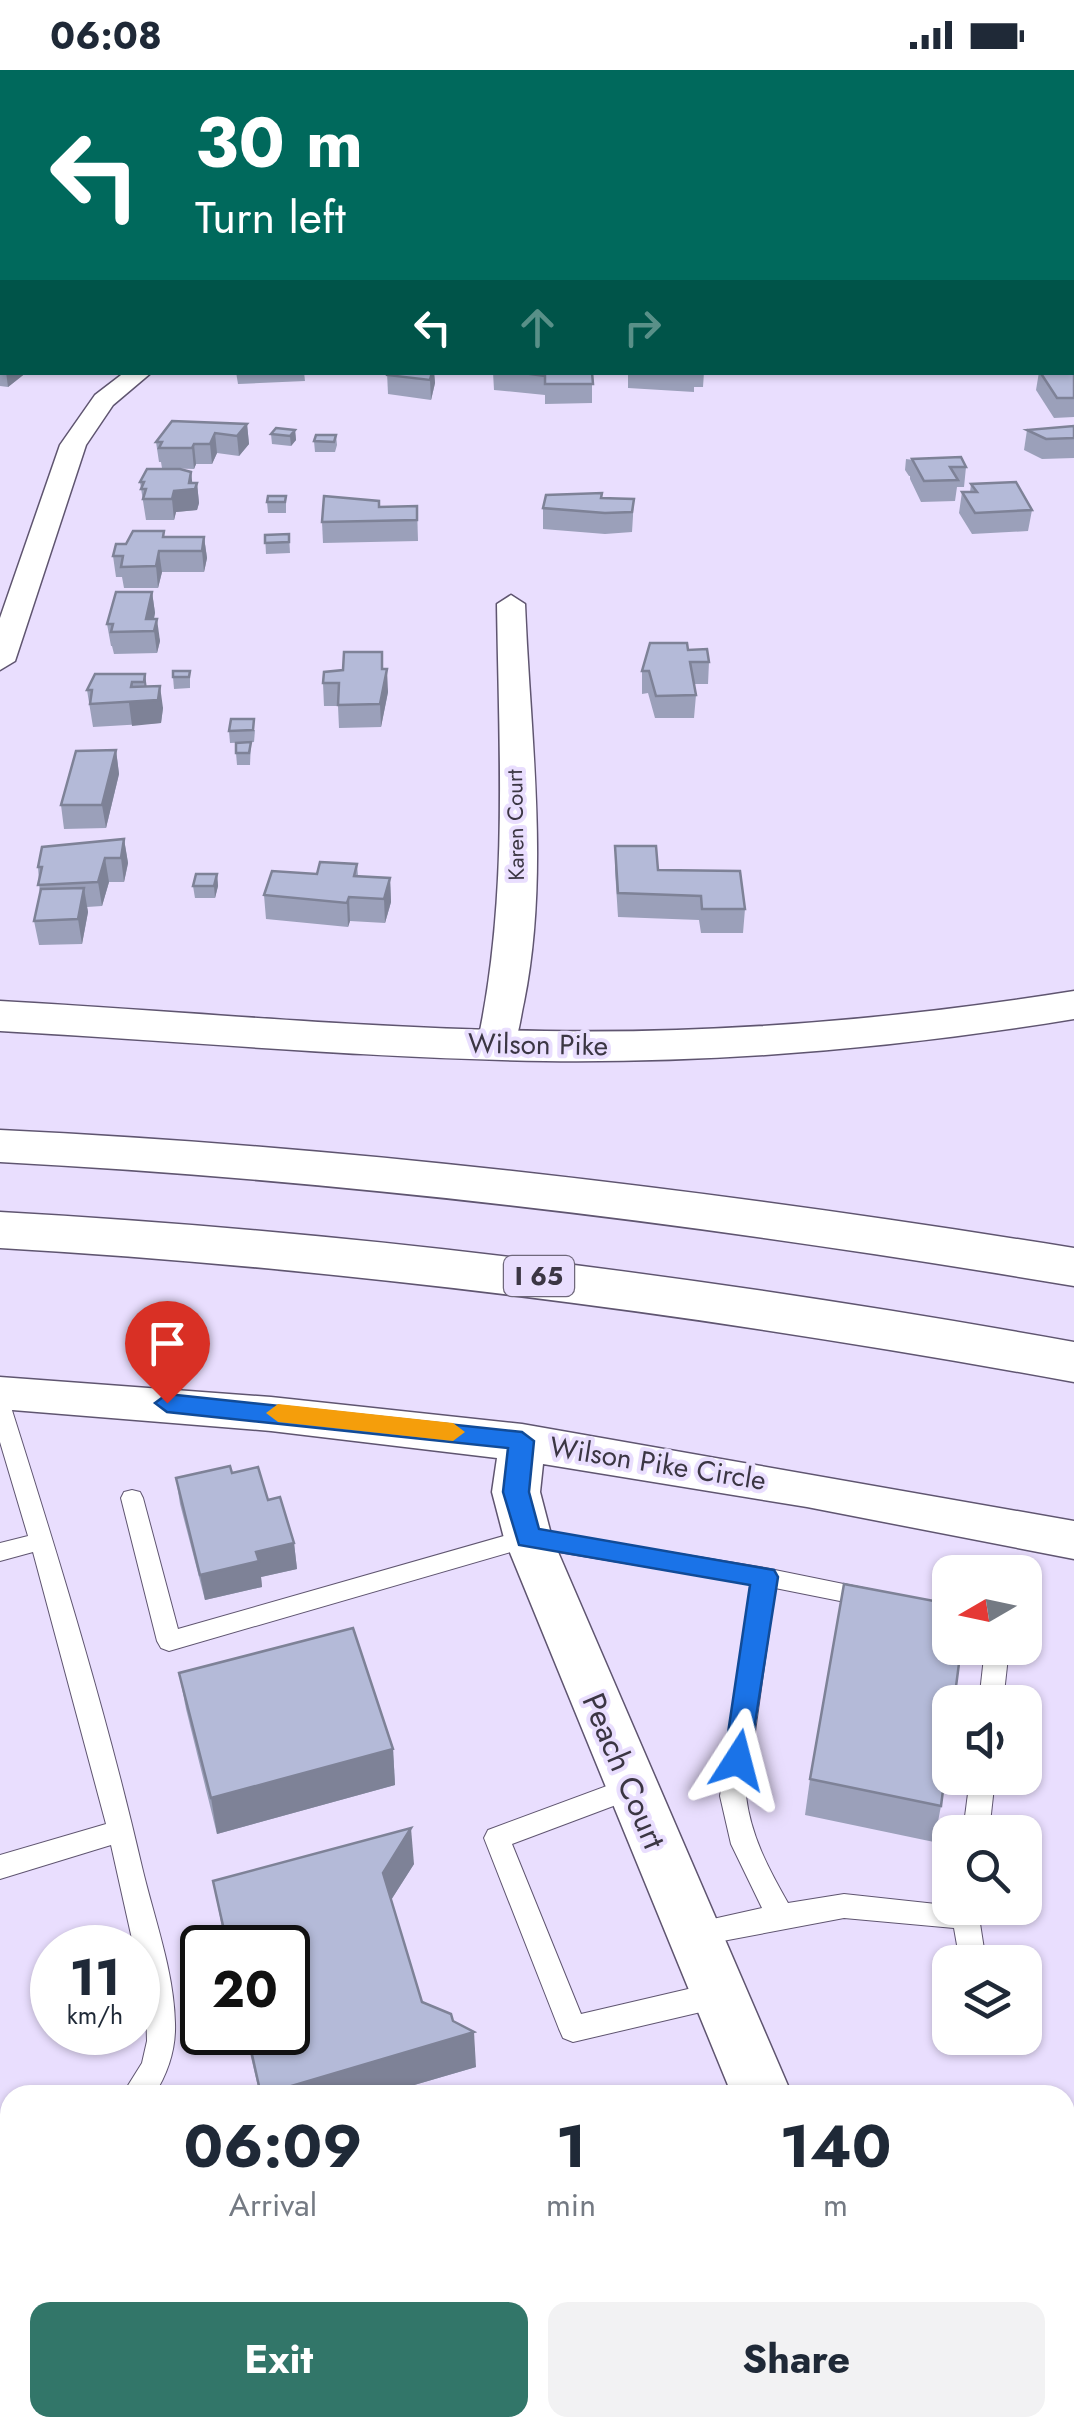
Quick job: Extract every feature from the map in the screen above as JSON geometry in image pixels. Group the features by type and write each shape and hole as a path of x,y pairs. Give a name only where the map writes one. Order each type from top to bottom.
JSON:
{"main road":[{"name":"Wilson Pike","path":"0,1016 496,1044 678,1045 814,1038 1074,1006"},
{"path":"0,1146 187,1156 479,1181 684,1206 1074,1267"},
{"name":"I 65","path":"0,1230 284,1250 578,1281 873,1326 1074,1362"}],"street":[{"path":"0,662 74,445 104,400 137,375"},
{"name":"Karen Court","path":"496,1044 511,978 516,924 510,604"},
{"name":"Wilson Pike Circle","path":"0,1393 346,1419 522,1441 727,1473 1074,1540"},
{"name":"Peach Court","path":"522,1441 516,1492 528,1538 758,2085"}],"lane":[{"path":"0,1408 42,1542 121,1831 161,2022 155,2066 143,2085"},
{"path":"132,1498 169,1641 528,1538 894,1602"},
{"path":"0,1552 42,1542"},
{"path":"765,1577 733,1796 734,1823 780,1916"},
{"path":"631,1788 497,1838 573,2029 720,1995"},
{"path":"0,1867 121,1831"},
{"path":"694,1934 844,1906 932,1910"}],"building":[{"path":"387,375 431,375 430,380"},
{"path":"538,375 592,375 593,384 545,384 545,376"},
{"path":"1042,375 1074,375 1074,398 1057,398"},
{"path":"172,421 247,424 237,436 215,433 210,444 159,448 162,442 156,442"},
{"path":"1074,426 1074,438 1046,439 1027,430"},
{"path":"276,428 295,430 290,436 271,434"},
{"path":"316,435 336,435 334,442 314,441"},
{"path":"961,457 966,467 950,467 958,480 924,481 912,459"},
{"path":"147,469 191,472 189,483 197,483 195,489 174,491 172,499 143,499 146,489 141,489 144,482 140,482"},
{"path":"1016,482 1032,510 975,513 962,492 977,492 971,484"},
{"path":"602,493 601,498 634,499 632,512 543,508 546,495"},
{"path":"268,496 286,496 285,502 267,502"},
{"path":"324,496 379,501 379,507 417,506 417,520 322,522"},
{"path":"133,531 164,531 163,537 204,537 202,551 159,551 156,566 121,567 123,556 113,556 116,544 126,544"},
{"path":"289,534 289,542 265,543 265,535"},
{"path":"116,592 152,592 146,619 157,619 154,631 111,632 113,624 107,624"},
{"path":"650,643 687,643 688,650 707,649 709,662 690,662 696,695 656,696 649,671 642,671"},
{"path":"344,652 382,652 382,669 387,669 380,704 338,705 339,683 323,683 324,672 343,670"},
{"path":"173,671 190,671 189,677 173,677"},
{"path":"95,674 145,674 144,682 132,682 131,687 160,686 158,700 90,704 92,690 87,690"},
{"path":"231,719 254,719 253,730 229,731"},
{"path":"251,742 249,753 236,753 236,743"},
{"path":"116,750 102,805 61,805 76,751"},
{"path":"124,839 121,858 105,858 98,882 38,885 42,847"},
{"path":"615,846 656,846 658,870 740,871 745,909 702,909 701,896 618,893"},
{"path":"320,862 357,864 354,876 390,878 384,899 349,897 347,903 264,895 272,871 317,874"},
{"path":"196,874 217,874 214,886 193,886"},
{"path":"84,888 78,919 34,921 41,889"},
{"path":"230,1466 232,1473 258,1467 268,1500 280,1497 294,1543 256,1552 259,1561 200,1575 176,1478"},
{"path":"844,1584 932,1601 932,1665 959,1665 956,1685 932,1685 932,1795 942,1795 941,1806 810,1779"},
{"path":"353,1628 393,1749 211,1798 179,1673"},
{"path":"411,1828 383,1873 422,2002 451,2014 453,2021 474,2032 295,2085 259,2085 252,2055 310,2055 310,1925 223,1925 213,1881"}],"slow traffic":[{"path":"278,1413 453,1432"}],"route":[{"path":"167,1403 346,1419 522,1441 516,1492 528,1538 765,1577 738,1760"}]}
